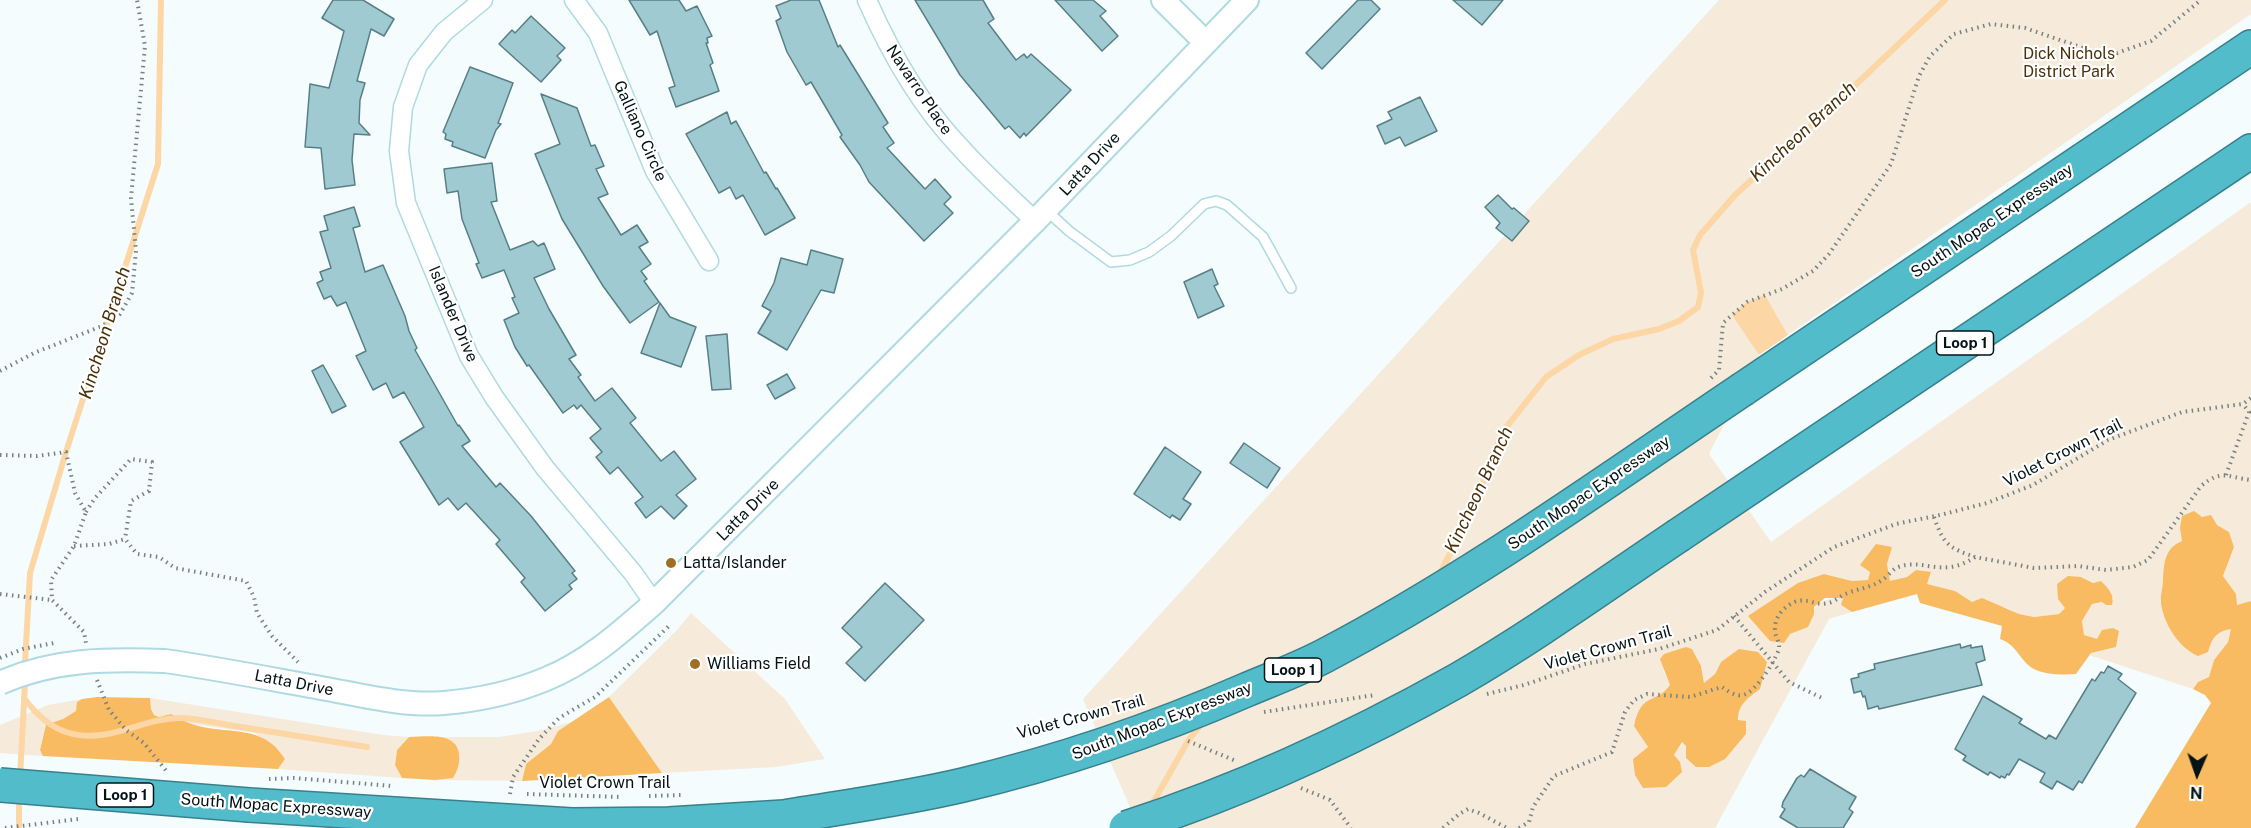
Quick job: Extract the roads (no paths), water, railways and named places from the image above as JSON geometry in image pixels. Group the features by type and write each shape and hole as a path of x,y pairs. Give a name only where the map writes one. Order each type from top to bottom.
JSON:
{"highway":[{"name":"South Mopac Expressway","path":"0,785 255,792 572,825 669,824 784,816 876,802 961,786 1037,766 1122,739 1205,707 1322,657 1417,605 1506,549 2251,47"},
{"name":"Loop 1","path":"1126,828 1248,783 1357,734 1459,679 1553,620 2251,151"}],"street":[{"name":"Islander Drive","path":"483,0 444,32 418,65 403,107 399,151 406,203 469,356 494,397 545,468 633,573 654,603"},
{"name":"Galliano Circle","path":"574,0 598,33 655,171 710,261"},
{"name":"Navarro Place","path":"867,0 882,33 930,110 959,146 1041,215"},
{"path":"1163,0 1205,42"},
{"name":"Latta Drive","path":"0,683 28,673 76,662 108,659 165,661 393,701 443,703 492,696 548,678 610,641 654,603 1041,215 1246,0"}],"lane":[{"path":"1041,215 1069,231 1111,262 1130,260 1149,252 1171,236 1204,204 1216,201 1227,205 1263,237 1291,288"}],"waterway":[{"name":"Kincheon Branch","path":"25,663 30,573 158,164 161,0"},
{"name":"Kincheon Branch","path":"1438,577 1479,498 1488,464 1504,430 1546,377 1579,355 1613,339 1659,329 1679,321 1698,307 1701,293 1693,250 1700,235 1736,194 1945,0"},
{"name":"Kincheon Branch","path":"20,777 25,683"},
{"path":"24,698 48,723 66,732 81,735 96,736 152,722 182,718 367,747"},
{"name":"Kincheon Branch","path":"1150,808 1188,741 1203,722"},
{"name":"Kincheon Branch","path":"19,796 19,828"}],"place":[{"name":"Latta/Islander","path":"671,563"},
{"name":"Williams Field","path":"695,664"}],"park label":[{"name":"Dick Nichols District Park","path":"2069,63"}]}
